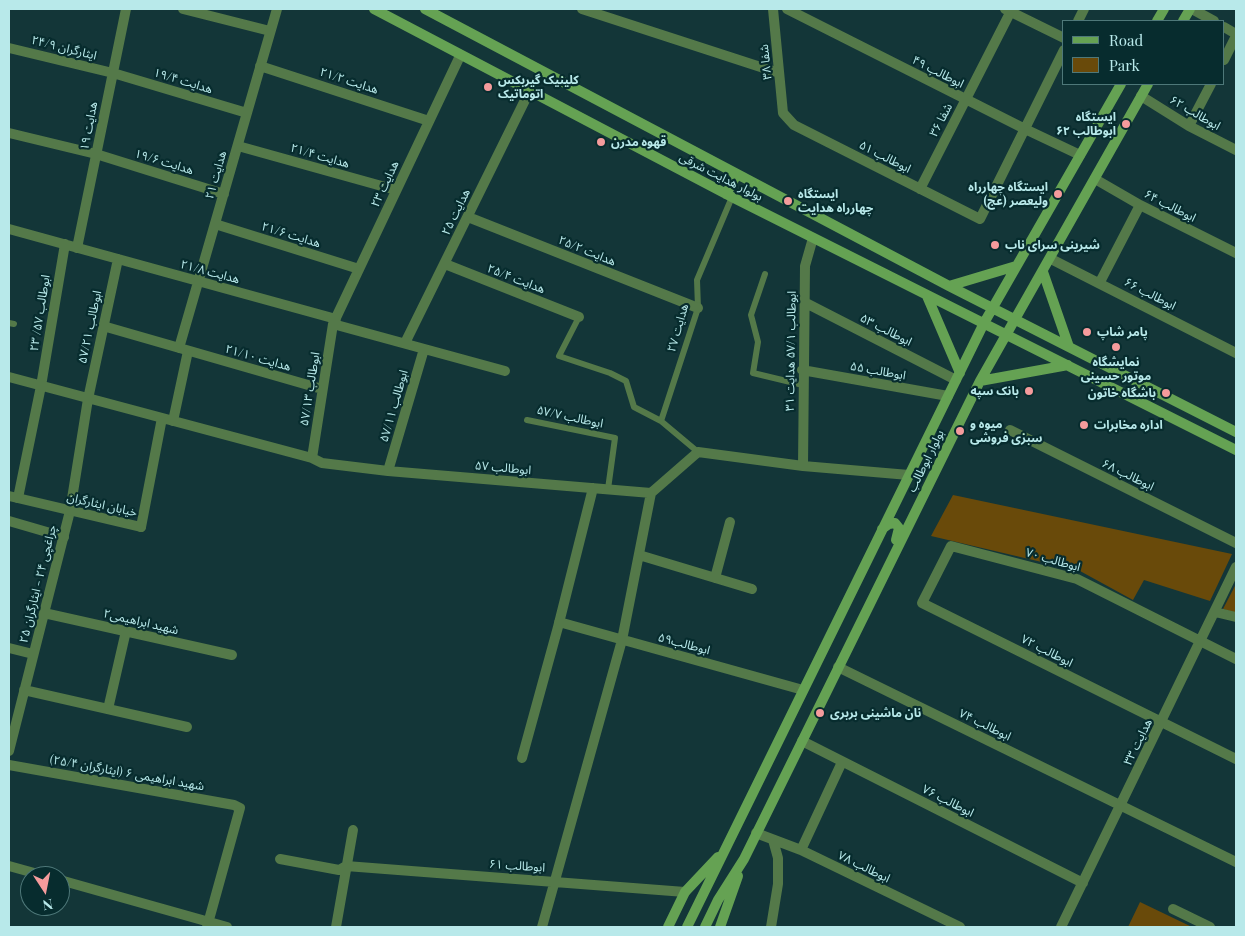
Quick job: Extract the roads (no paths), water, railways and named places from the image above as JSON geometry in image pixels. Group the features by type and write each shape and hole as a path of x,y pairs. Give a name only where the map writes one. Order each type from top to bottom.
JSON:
{"main road":[{"name":"بولوار هدایت شرقی","path":"374,9 460,56 729,196 1236,450"},
{"name":"بولوار هدایت شرقی","path":"425,9 435,11 949,286 1236,432"},
{"path":"1158,20 1164,9"},
{"path":"1184,20 1191,9"},
{"name":"بولوار ابوطالب","path":"687,927 984,324 1120,85"},
{"name":"بولوار ابوطالب","path":"744,859 980,381 1051,259 1147,85"},
{"path":"729,196 737,174"},
{"path":"949,286 1016,266"},
{"path":"1043,272 1069,348"},
{"path":"927,296 958,376"},
{"path":"980,381 1068,365"},
{"path":"882,529 889,524 895,524 899,528 899,534 888,556 889,564"},
{"path":"668,927 685,892 724,850"},
{"path":"705,927 718,900 744,859"},
{"path":"720,927 744,859"}],"street":[{"name":"هدایت ۱۹","path":"77,248 126,9"},
{"path":"183,9 270,31"},
{"name":"هدایت ۲۱","path":"173,421 184,350 198,282 277,9"},
{"path":"582,9 779,73"},
{"name":"شفا ۳۸","path":"773,9 783,112"},
{"name":"ابوطالب ۴۹","path":"787,9 1080,155"},
{"path":"1191,9 1212,20"},
{"path":"1009,10 1062,37"},
{"name":"شفا ۳۶","path":"920,188 1009,10"},
{"path":"1225,28 1236,35 1225,58"},
{"name":"ایثارگران ۲۴/۹","path":"9,48 113,73"},
{"path":"1025,129 1062,54"},
{"name":"هدایت ۲۳","path":"334,322 460,56"},
{"name":"هدایت ۲۱/۲","path":"260,66 430,121"},
{"name":"هدایت ۱۹/۴","path":"113,73 247,113"},
{"path":"1189,126 1210,85"},
{"name":"هدایت ۲۵","path":"406,343 529,92"},
{"name":"ابوطالب ۶۲","path":"1141,96 1189,126 1236,150"},
{"name":"ابوطالب ۵۱","path":"783,112 794,125 980,219 1025,129"},
{"name":"هدایت ۱۹/۶","path":"9,134 96,154 224,194"},
{"name":"هدایت ۲۱/۴","path":"238,146 396,190"},
{"name":"ابوطالب ۶۴","path":"1095,179 1140,205 1236,253"},
{"path":"1100,282 1140,205"},
{"name":"هدایت ۲۵/۲","path":"468,217 698,308"},
{"name":"هدایت ۲۱/۶","path":"215,224 360,269"},
{"name":"هدایت ۲۱/۸","path":"9,229 505,371"},
{"name":"ابوطالب ۵۷/۱ هدایت ۳۱","path":"803,466 802,370 805,266 812,238"},
{"name":"ابوطالب ۵۷/ ۲۳","path":"13,497 41,386 65,244"},
{"name":"ابوطالب ۵۷/۲۱","path":"70,511 88,399 118,259"},
{"name":"ابوطالب ۶۶","path":"1051,259 1236,352"},
{"name":"هدایت ۲۵/۴","path":"444,264 579,317"},
{"name":"ابوطالب ۵۳","path":"804,302 958,376"},
{"name":"ابوطالب ۵۷/۱۳","path":"312,458 334,322"},
{"name":"هدایت ۲۱/۱۰","path":"103,326 322,389"},
{"name":"ابوطالب ۵۷/۱۱","path":"388,471 424,349"},
{"name":"ابوطالب ۵۵","path":"802,370 948,396"},
{"name":"ابوطالب ۵۷","path":"9,377 312,458 322,463 388,471 651,493"},
{"name":"خیابان ایثارگران","path":"13,497 141,527 162,418"},
{"name":"ابوطالب ۶۸","path":"1010,430 1236,543"},
{"path":"542,927 622,640 651,493 698,452 803,466 909,475"},
{"path":"522,758 593,488"},
{"name":"چراغچی ۲۴ - ایثارگران ۲۵","path":"9,751 10,739 34,654 70,511"},
{"path":"9,521 64,536"},
{"path":"715,578 730,522"},
{"name":"ابوطالب ۷۰","path":"922,603 951,546 1077,579 1200,641"},
{"path":"638,555 752,589"},
{"name":"هدایت ۳۳","path":"1061,927 1236,568"},
{"name":"ابوطالب ۷۲","path":"922,603 1236,759"},
{"name":"شهید ابراهیمی۲","path":"44,612 232,655"},
{"path":"1215,612 1236,617"},
{"name":"ابوطالب۵۹","path":"559,622 803,690"},
{"path":"108,709 126,631"},
{"path":"1200,641 1236,659"},
{"path":"9,648 34,654"},
{"name":"ابوطالب ۷۴","path":"838,667 1236,862"},
{"path":"24,690 186,727"},
{"name":"ابوطالب ۷۶","path":"802,741 1083,883"},
{"path":"801,850 842,762"},
{"name":"شهید ابراهیمی ۶ (ایثارگران ۲۵/۴)","path":"9,765 234,805 240,808 208,925"},
{"path":"336,927 353,830"},
{"name":"ابوطالب ۷۸","path":"756,833 801,850 960,927"},
{"path":"771,927 778,884 778,858 773,840"},
{"name":"ابوطالب ۶۱","path":"280,859 339,870 346,866 685,892"},
{"path":"70,883 208,925 227,927"},
{"path":"1173,909 1210,927"}],"lane":[{"name":"هدایت ۲۷","path":"661,420 698,308 697,280 729,196"},
{"path":"765,274 751,315 758,342 754,372 803,385"},
{"path":"579,317 559,356 610,373 626,381 634,408 661,420 698,452"},
{"name":"ابوطالب ۵۷/۷","path":"527,420 615,438 608,489"}],"place":[{"name":"کلینیک گیربکس اتوماتیک","path":"488,87"},
{"name":"ایستگاه ابوطالب ۶۲","path":"1126,124"},
{"name":"قهوه مدرن","path":"601,142"},
{"name":"ایستگاه چهارراه ولیعصر (عج)","path":"1058,194"},
{"name":"ایستگاه چهارراه هدایت","path":"788,201"},
{"name":"شیرینی سرای ناب","path":"995,245"},
{"name":"پامر شاپ","path":"1087,332"},
{"name":"نمایشگاه موتور حسینی","path":"1116,347"},
{"name":"بانک سپه","path":"1029,391"},
{"name":"باشگاه خاتون","path":"1166,393"},
{"name":"اداره مخابرات","path":"1084,425"},
{"name":"میوه و سبزی فروشی","path":"960,431"},
{"name":"نان ماشینی بربری","path":"820,713"}]}
